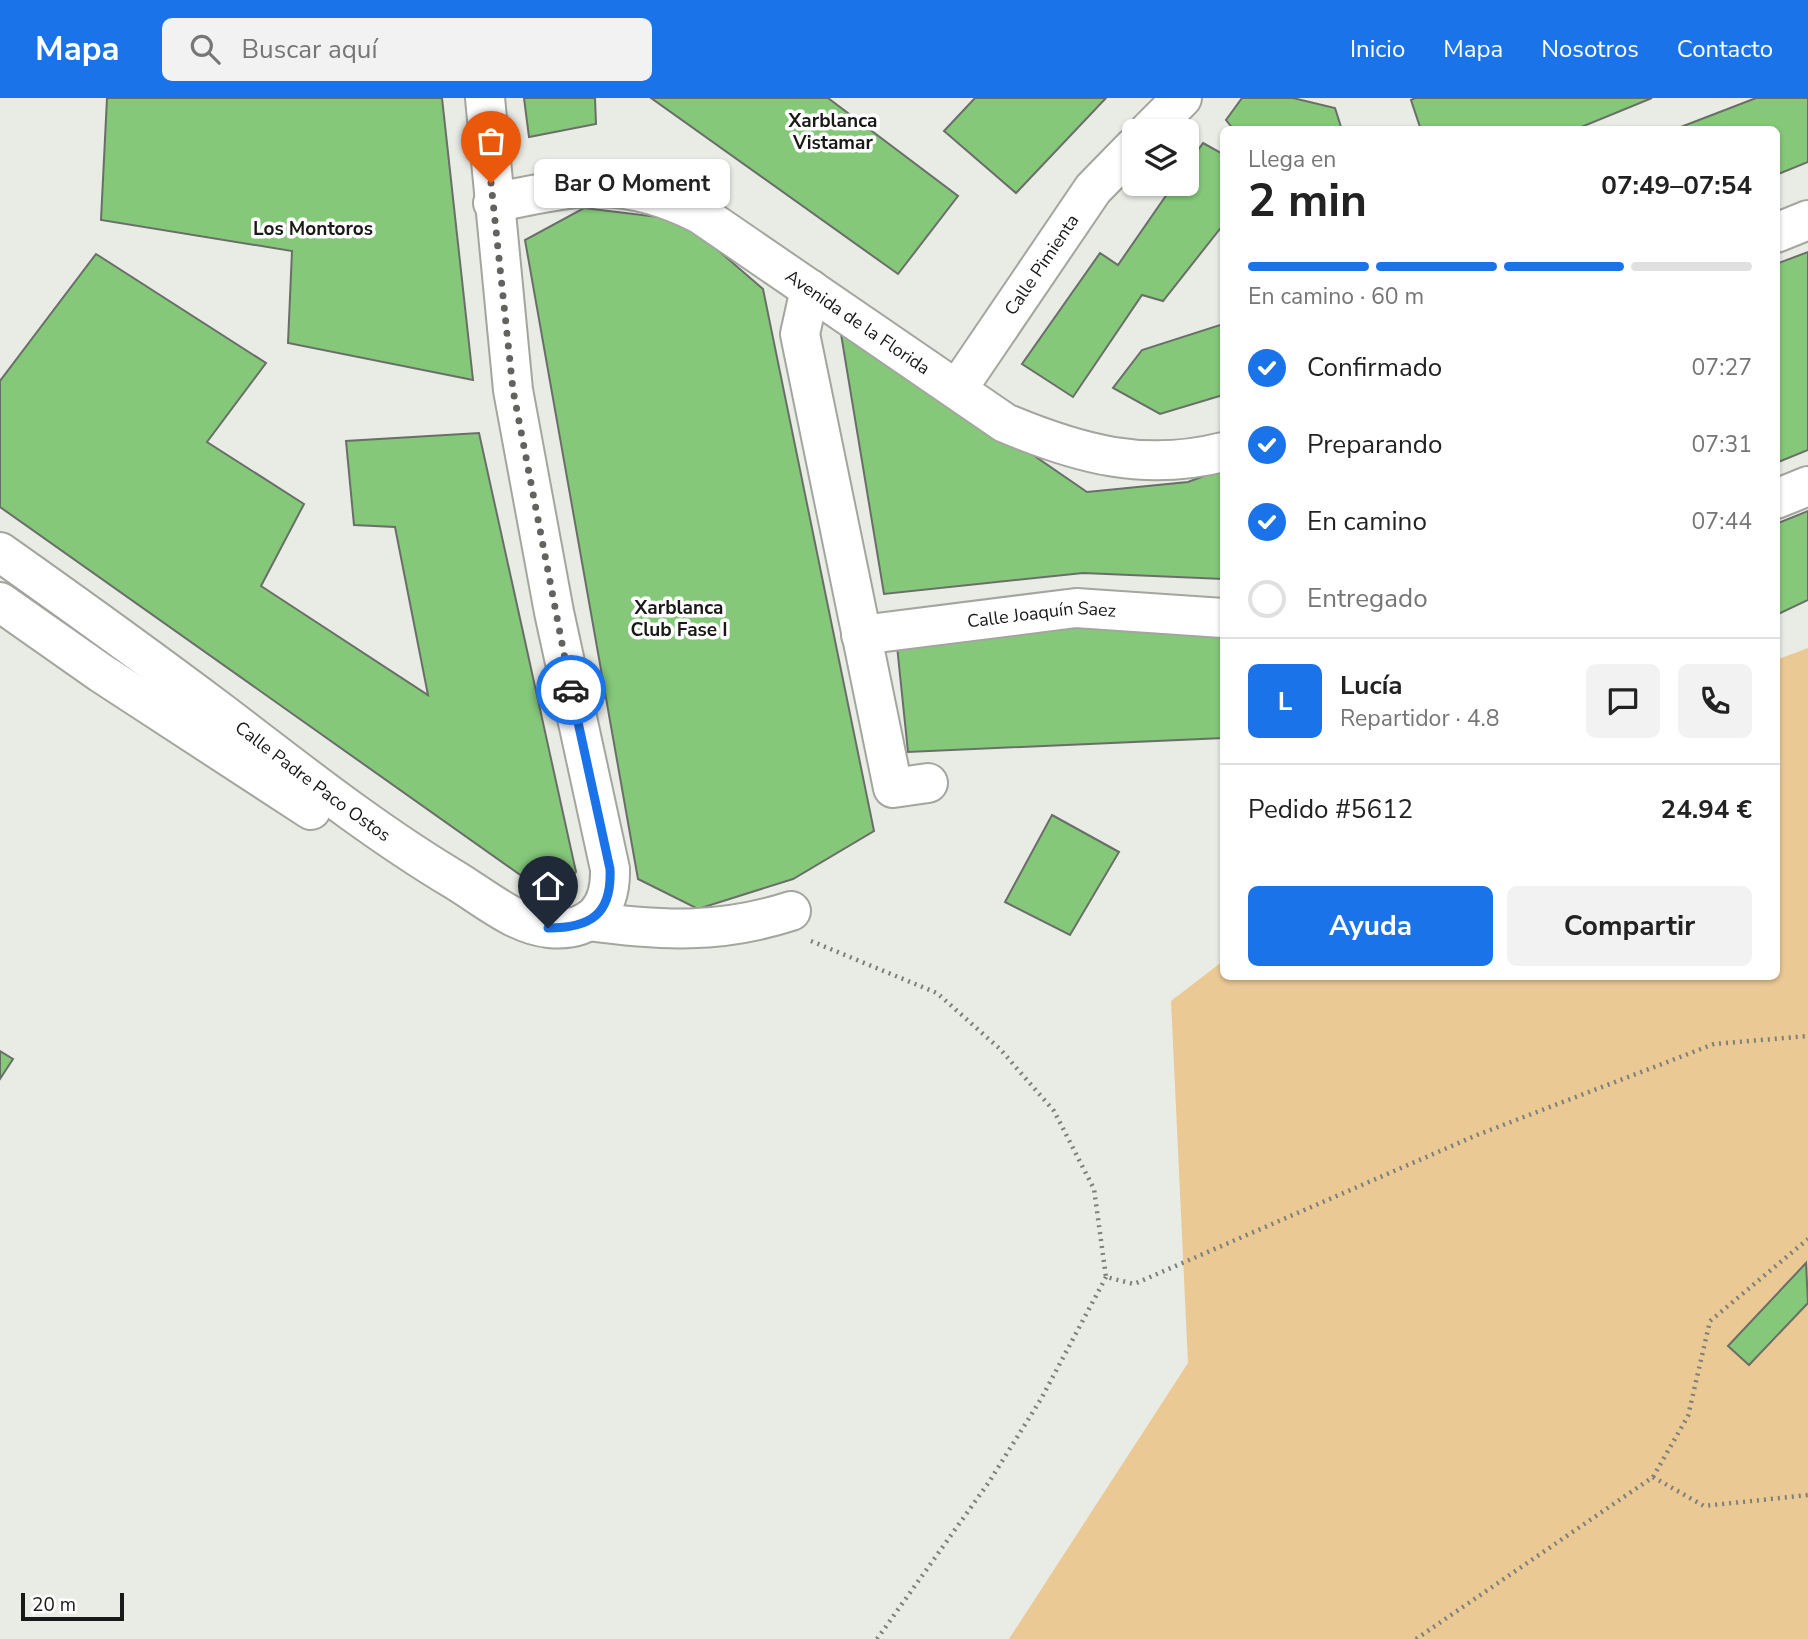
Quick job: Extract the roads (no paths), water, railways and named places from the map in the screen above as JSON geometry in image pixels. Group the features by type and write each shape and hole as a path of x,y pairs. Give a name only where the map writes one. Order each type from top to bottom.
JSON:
{"street":[{"path":"391,841 524,921 548,928 570,928 588,921 603,908 611,892 610,869 554,612 513,390 485,98"},
{"path":"1161,119 1182,98"},
{"name":"Calle Pimienta","path":"958,388 1093,189 1122,159"},
{"name":"Avenida de la Florida","path":"493,203 569,187 633,188 669,198 700,214 958,388 1005,423 1062,447 1127,461 1193,459 1220,453"},
{"path":"1780,231 1808,220"},
{"path":"810,289 800,334 893,788 928,783"},
{"path":"1780,497 1808,486"},
{"name":"Calle Padre Paco Ostos","path":"0,552 128,642 391,841"},
{"name":"Calle Padre Paco Ostos","path":"0,602 101,673 322,817 391,841"},
{"name":"Calle Joaquín Saez","path":"862,635 1076,608 1220,618"},
{"path":"588,921 656,930 716,929 774,916"}],"place":[{"name":"Bar O Moment","path":"491,183"}],"district":[{"name":"Xarblanca Vistamar","path":"833,132"},
{"name":"Los Montoros","path":"313,229"},
{"name":"Xarblanca Club Fase I","path":"679,619"}]}
